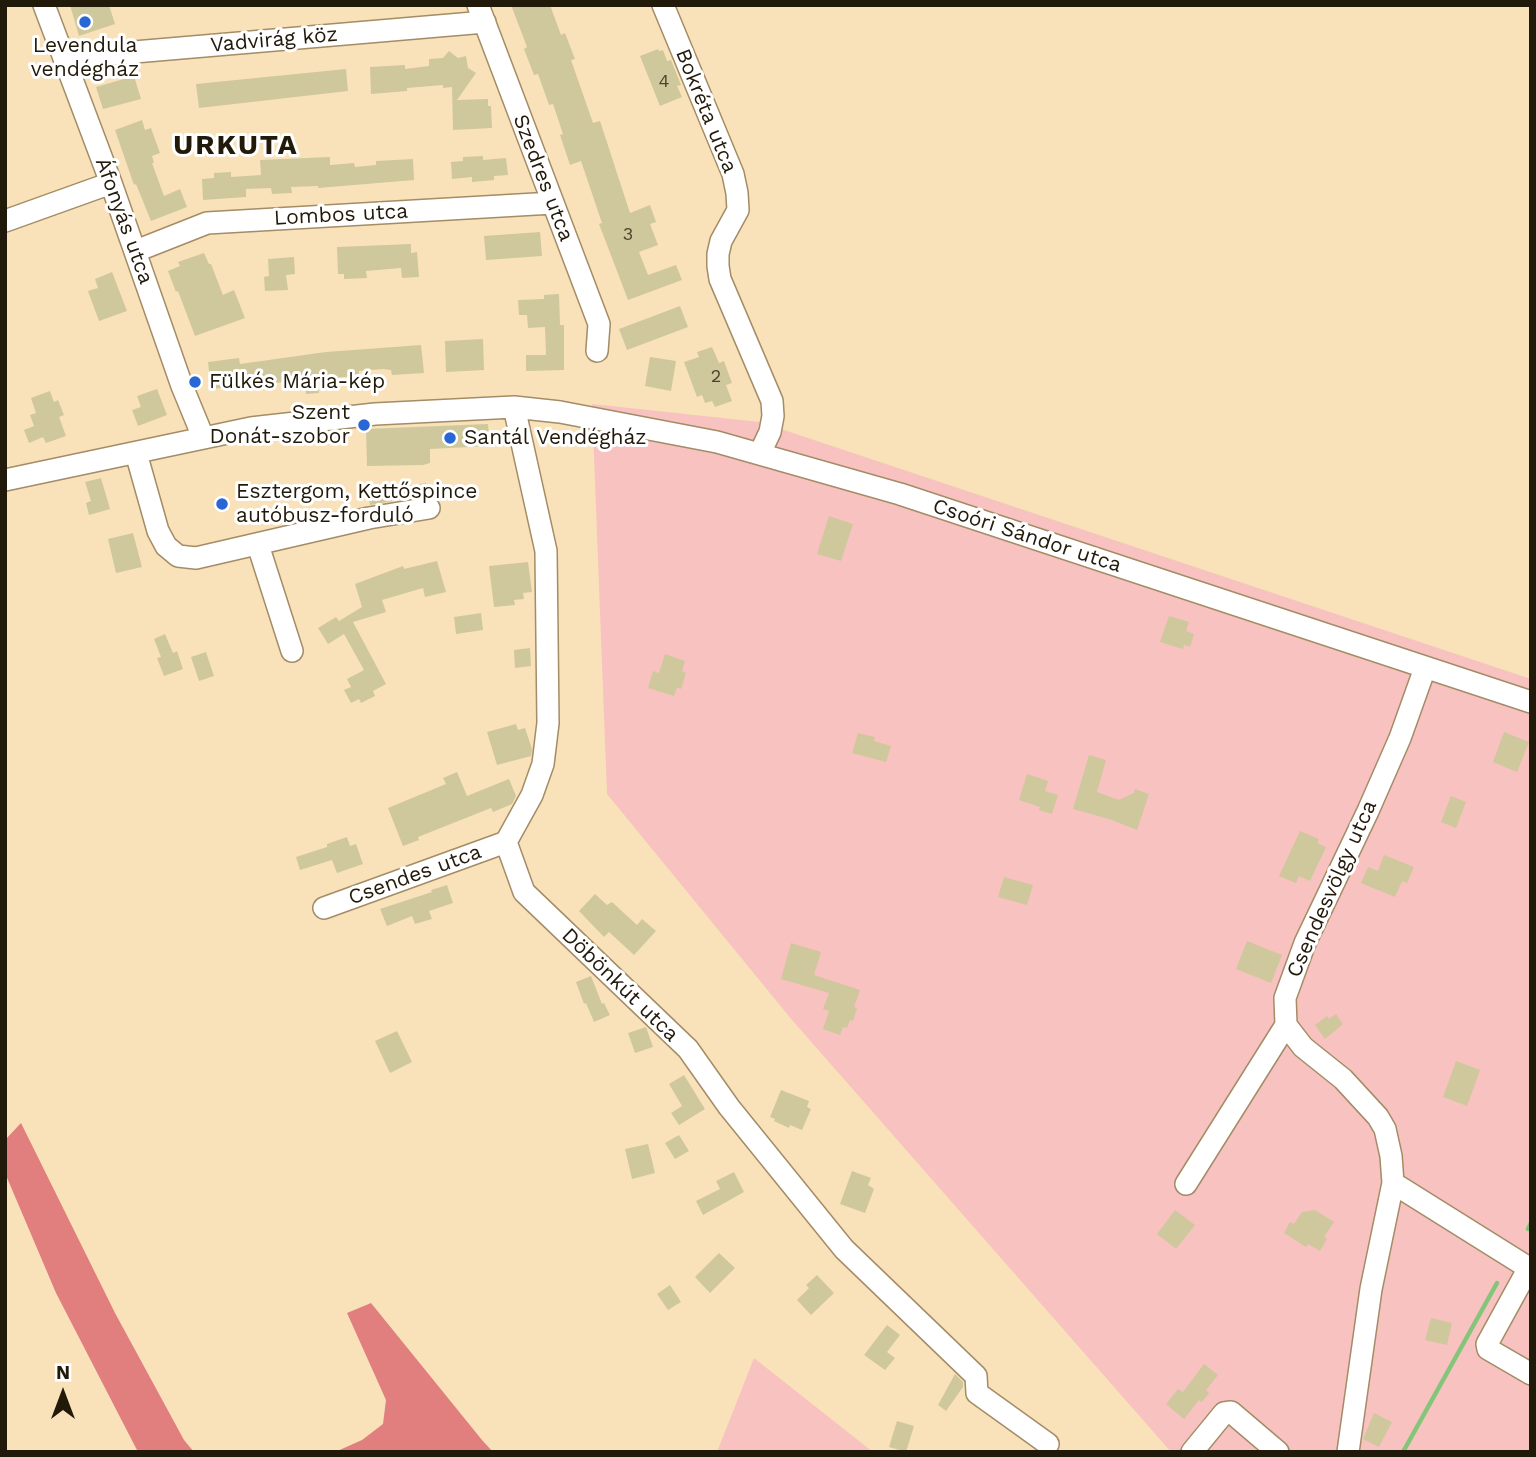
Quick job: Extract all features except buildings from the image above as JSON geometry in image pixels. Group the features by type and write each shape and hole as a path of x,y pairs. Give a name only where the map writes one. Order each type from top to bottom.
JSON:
{"street":[{"name":"Áfonyás utca","path":"44,5 203,437"},
{"name":"Bokréta utca","path":"663,5 733,174 738,210 721,241 718,266 720,279 772,401 770,432 760,453"},
{"name":"Vadvirág köz","path":"64,58 482,14"},
{"name":"Szedres utca","path":"482,14 599,324 597,351"},
{"path":"5,221 111,183"},
{"name":"Lombos utca","path":"135,251 207,223 552,203"},
{"name":"Csoóri Sándor utca","path":"5,480 251,428 375,414 514,407 609,420 760,453 900,494 1531,702"},
{"path":"506,842 532,795 544,764 548,723 546,551 514,407"},
{"path":"136,453 158,531 166,546 178,556 197,558 369,517 429,508"},
{"path":"258,545 292,651"},
{"name":"Csendesvölgy utca","path":"1286,1026 1285,998 1294,968 1400,738 1425,668"},
{"name":"Csendes utca","path":"324,908 506,842"},
{"name":"Döbönkút utca","path":"506,842 524,892 688,1049 729,1107 844,1249 976,1376 977,1393 1048,1444"},
{"path":"1186,1184 1286,1026 1303,1046 1343,1079 1378,1117 1385,1129 1393,1183 1371,1289 1348,1452"},
{"path":"1393,1183 1524,1265 1526,1273 1487,1345 1488,1349 1531,1374"},
{"path":"1192,1452 1224,1413 1230,1412 1278,1452"}],"shaded area":[{"path":"592,404 760,422 1531,679 1531,1452 1171,1452 792,1020 607,794"},
{"path":"21,1123 115,1313 184,1440 194,1452 138,1452 56,1293 5,1173 5,1140"},
{"path":"371,1303 493,1452 335,1452 362,1440 383,1424 386,1400 347,1313"},
{"path":"754,1358 873,1452 717,1452"}],"waterway":[{"path":"1528,1229 1531,1223"},
{"path":"1403,1452 1497,1283"}],"place":[{"name":"Levendula vendégház","path":"85,22"},
{"name":"Fülkés Mária-kép","path":"195,382"},
{"name":"Szent Donát-szobor","path":"364,425"},
{"name":"Santál Vendégház","path":"450,438"},
{"name":"Esztergom, Kettőspince autóbusz-forduló","path":"222,504"}],"district":[{"name":"URKUTA","path":"236,146"}]}
